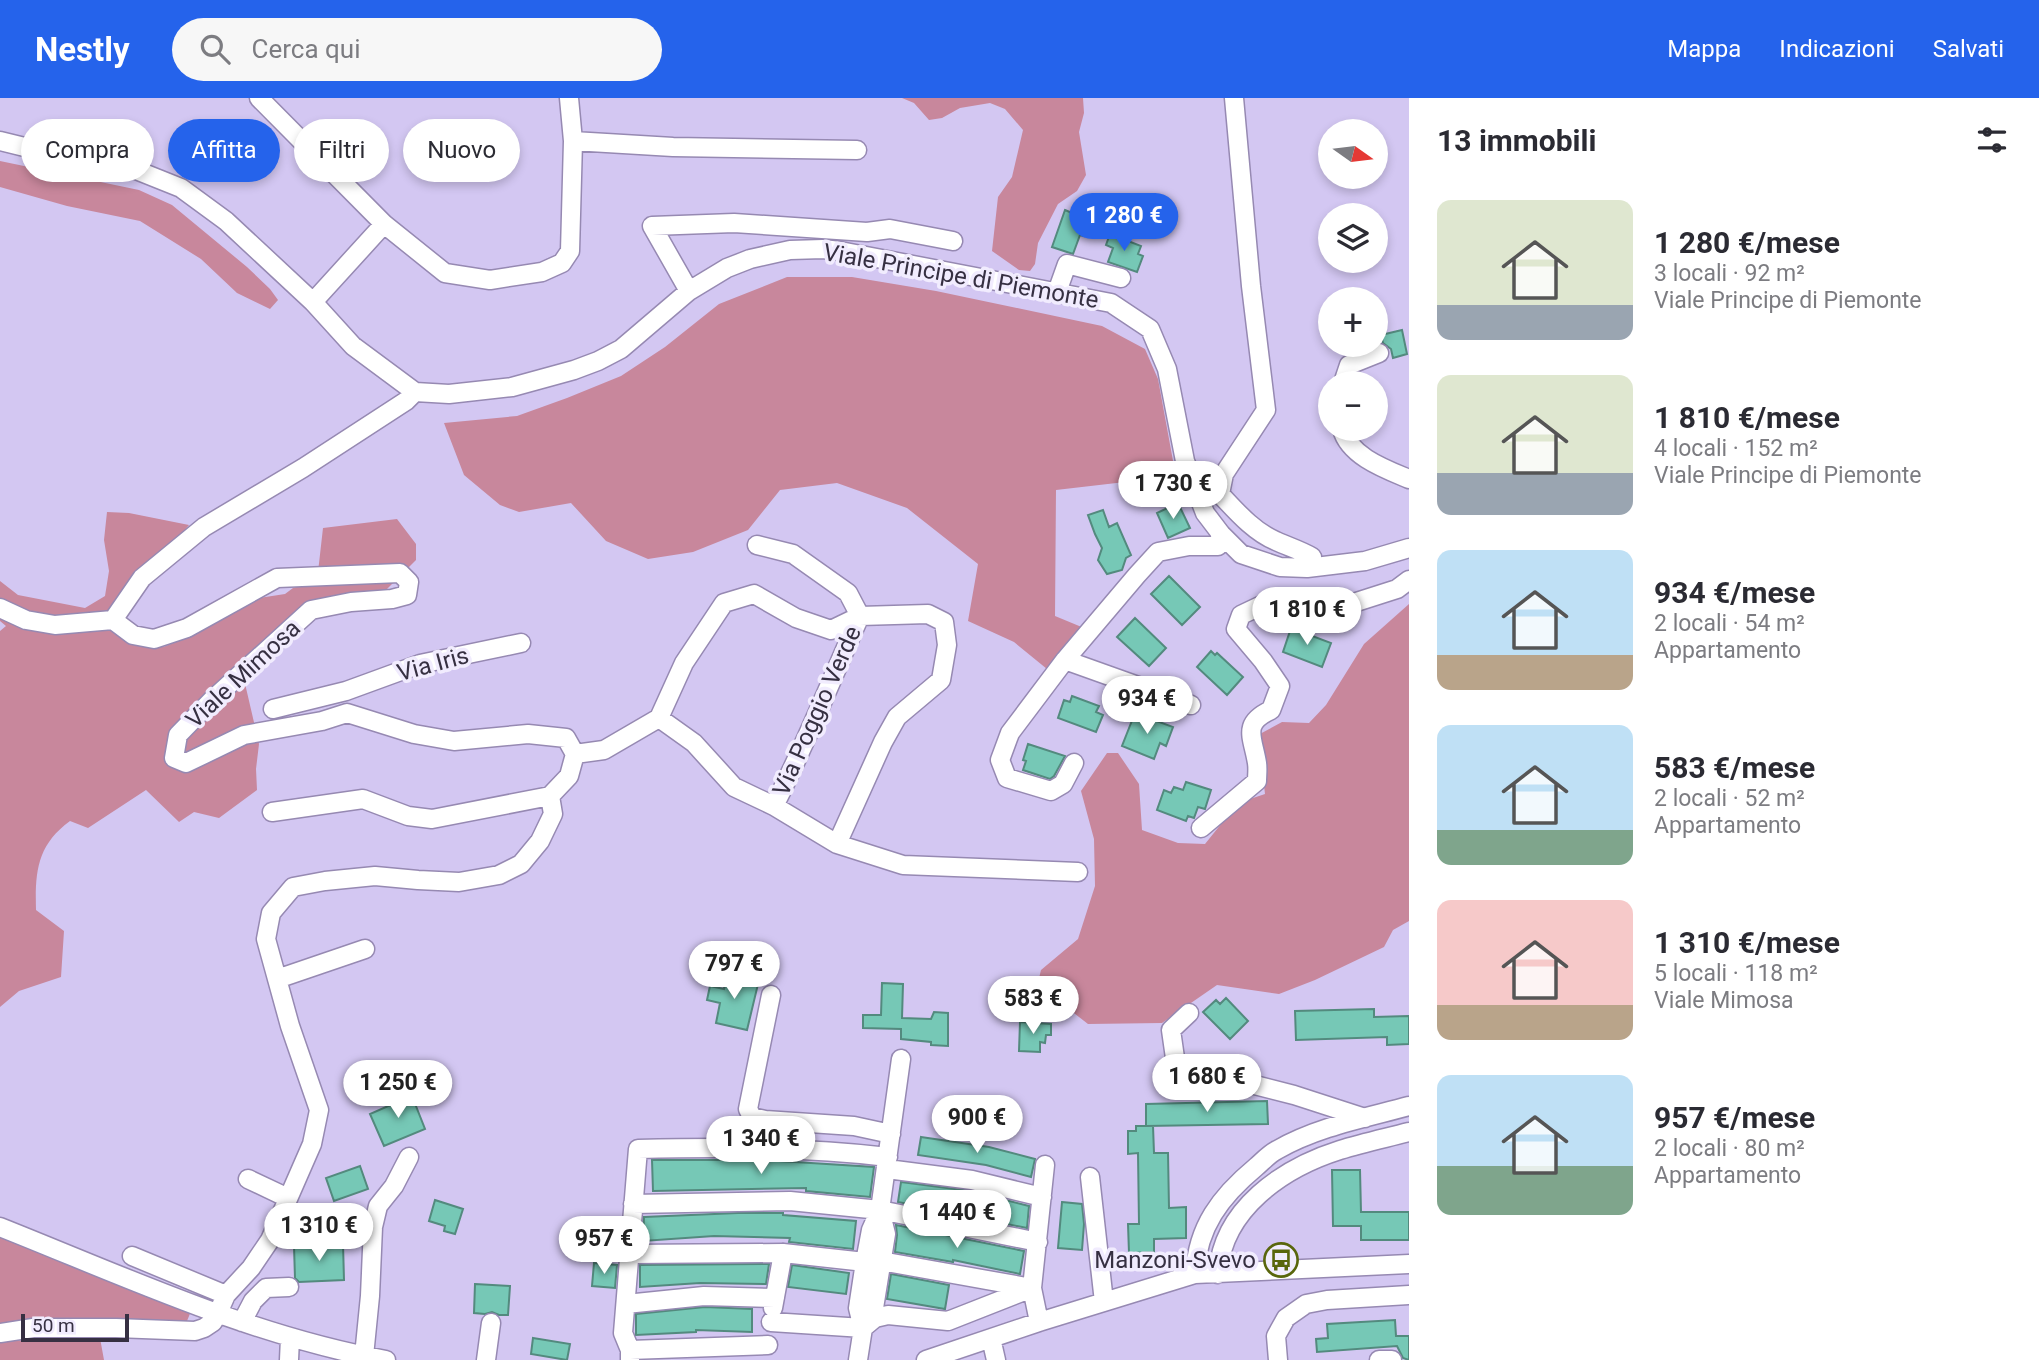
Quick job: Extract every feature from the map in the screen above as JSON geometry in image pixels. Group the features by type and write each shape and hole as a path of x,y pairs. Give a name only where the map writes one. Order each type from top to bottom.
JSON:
{"street":[{"path":"259,98 384,225 445,273 491,280 542,272 562,263 570,251 573,141 569,98"},
{"path":"1234,98 1266,410 1224,474 1220,494 1242,518 1274,541 1299,549 1312,557 1307,568"},
{"path":"0,141 136,170 181,188 226,221 313,302 353,346 415,392 406,401 303,468 204,527 142,578 113,620 55,625 26,620 0,608"},
{"path":"573,141 673,147 857,150"},
{"path":"689,291 652,226 734,223 867,232 890,229 953,241"},
{"path":"313,302 384,225"},
{"name":"Viale Principe di Piemonte","path":"415,392 449,394 512,387 586,366 621,349 689,291 727,268 750,259 790,250 814,249 853,253 1111,303 1150,329 1167,369 1185,461 1205,513 1241,554 1280,567 1307,568 1365,561 1409,548"},
{"path":"1057,292 1067,264 1121,278"},
{"path":"1347,371 1349,365 1369,357"},
{"path":"1346,441 1373,464 1409,479"},
{"path":"1074,763 1063,784 1051,791 1007,778 1000,760 1010,733 1065,660 1158,552 1189,546 1218,547 1221,534"},
{"name":"Via Poggio Verde","path":"757,545 793,554 848,593 860,616"},
{"name":"Viale Mimosa","path":"113,620 133,635 154,639 187,628 277,578 400,573 409,582 407,595 311,610 212,699 178,735 174,758 186,763 244,735 321,721 347,713"},
{"path":"1202,828 1257,781 1258,765 1250,729 1258,716 1271,710 1280,685 1264,661 1236,629 1241,615 1262,605 1299,611 1347,605 1397,589 1409,580"},
{"name":"Via Poggio Verde","path":"837,844 897,716 941,680 947,645 944,622 928,614 860,616 831,630 796,618 754,594 724,603 684,663 659,718 694,743 734,787 774,806 837,844 903,865 1078,872"},
{"name":"Via Poggio Verde","path":"774,806 860,616"},
{"name":"Via Iris","path":"272,709 346,691 420,664 521,643"},
{"path":"1065,660 1191,705"},
{"path":"272,813 363,799 408,816 432,819 550,796 569,776 575,754 566,738 528,734 454,741 414,734 347,713 346,691"},
{"path":"575,754 604,750 659,718"},
{"path":"0,1333 33,1328 195,1331 213,1322 226,1295 265,1248 312,1144 319,1110 290,1026 266,939 271,913 293,887 325,881 375,876 459,882 499,875 521,864 540,841 553,814 550,796"},
{"path":"277,979 365,949"},
{"path":"771,995 748,1109 752,1117 854,1126 891,1134"},
{"path":"1189,1013 1171,1030 1176,1065 1294,1095 1365,1118"},
{"path":"858,1360 863,1328 874,1308 873,1262 886,1234 880,1210 901,1059"},
{"path":"1195,1275 1196,1254 1213,1211 1238,1181 1275,1151 1338,1125 1409,1106"},
{"path":"1218,1274 1219,1256 1235,1220 1264,1189 1300,1167 1338,1150 1409,1132"},
{"path":"1301,1139 1311,1162"},
{"path":"783,1253 768,1352 630,1355 623,1333 638,1149 712,1147 817,1150 972,1180 1042,1197"},
{"path":"364,1356 373,1227 378,1206 394,1186 409,1157"},
{"path":"1039,1322 1032,1288 1045,1165"},
{"path":"1090,1177 1104,1302"},
{"path":"248,1179 288,1198"},
{"path":"633,1204 790,1201 880,1210 1038,1242"},
{"path":"0,1227 242,1322 290,1338 386,1360"},
{"path":"629,1254 783,1253 873,1262 1032,1288"},
{"path":"132,1256 226,1295"},
{"path":"926,1360 1039,1322 1195,1275 1409,1264"},
{"path":"242,1322 253,1301 266,1288 289,1287"},
{"path":"771,1322 863,1328 875,1318 888,1315 947,1321 1032,1288"},
{"path":"1278,1360 1276,1336 1286,1318 1306,1304 1327,1300 1409,1295"},
{"path":"626,1304 704,1296 775,1298"},
{"path":"486,1360 491,1323"},
{"path":"289,1360 290,1338"},
{"path":"991,1338 996,1360"},
{"path":"1379,1360 1392,1360"}],"shaded area":[{"path":"902,98 1083,98 1084,113 1079,132 1086,175 1077,191 1058,204 1038,243 1035,264 1030,271 1019,270 992,251 998,197 1012,177 1023,130 1005,109 990,103 960,108 942,118 929,120 914,103"},
{"path":"0,161 21,165 21,182 101,182 139,190 172,205 247,267 278,300 270,309 237,293 201,259 140,221 67,206 0,187"},
{"path":"787,277 852,277 936,291 1102,326 1145,349 1158,379 1178,488 1157,492 1151,479 1056,490 1055,616 1084,628 1047,669 1014,642 968,621 978,564 907,508 837,483 780,490 748,530 693,552 648,559 606,541 571,503 519,512 500,505 464,475 444,423 517,416 621,376 665,347 719,304"},
{"path":"107,512 129,513 189,525 173,544 144,566 124,587 109,609 112,631 134,643 163,647 192,636 259,598 285,594 293,588 317,581 323,528 397,519 416,544 416,560 387,589 333,599 240,662 259,744 257,790 219,818 194,812 179,822 146,790 88,828 70,821 59,830 40,860 36,883 36,910 64,931 61,977 19,991 0,1007 0,631 6,626 0,621 0,581 18,595 85,608 105,596 109,571 104,540"},
{"path":"1409,604 1409,921 1393,930 1384,947 1315,980 1279,994 1217,985 1162,1023 1088,1024 1061,1003 1033,1003 1041,970 1078,939 1095,886 1094,839 1081,791 1107,753 1118,753 1139,784 1142,830 1178,843 1205,844 1238,803 1265,794 1258,735 1282,722 1309,723 1326,705 1364,644"},
{"path":"0,1234 191,1311 187,1321 106,1319 0,1326"},
{"path":"100,1338 104,1360 0,1360 0,1341"}],"building":[{"path":"1065,210 1079,216 1080,213 1091,217 1073,254 1052,247"},
{"path":"1110,234 1141,246 1138,254 1143,256 1137,272 1108,262 1113,248 1106,245"},
{"path":"1402,330 1407,354 1393,358 1388,347 1388,333"},
{"path":"1178,503 1190,528 1168,538 1157,513"},
{"path":"1103,510 1109,527 1117,523 1131,555 1126,558 1122,570 1107,574 1098,560 1102,548 1088,515"},
{"path":"1169,576 1200,607 1182,625 1151,594"},
{"path":"1135,618 1166,648 1149,666 1117,637"},
{"path":"1291,628 1331,643 1322,667 1283,652"},
{"path":"1211,651 1215,655 1217,653 1243,677 1227,695 1197,667"},
{"path":"1072,696 1099,706 1096,712 1103,715 1096,732 1058,718 1064,700 1070,702"},
{"path":"1135,713 1173,727 1166,746 1160,743 1154,759 1122,746"},
{"path":"1028,744 1065,756 1050,779 1023,770"},
{"path":"1186,782 1211,790 1205,809 1198,807 1194,818 1188,816 1186,821 1157,810 1164,790 1171,793 1174,787 1183,790"},
{"path":"728,970 739,972 737,979 758,984 747,1030 716,1023 720,1003 707,1000 710,986 724,989"},
{"path":"882,983 903,984 902,1018 931,1019 934,1012 948,1013 948,1046 901,1039 901,1029 863,1028 863,1015 881,1015"},
{"path":"1226,998 1248,1021 1230,1039 1203,1012 1216,1000 1220,1004"},
{"path":"1374,1009 1374,1017 1409,1016 1409,1044 1387,1045 1387,1037 1296,1040 1295,1011"},
{"path":"1020,1022 1051,1024 1051,1035 1046,1035 1045,1043 1040,1042 1040,1052 1019,1051"},
{"path":"410,1091 425,1129 384,1146 370,1114 393,1104 391,1099"},
{"path":"1267,1101 1268,1124 1146,1126 1146,1104"},
{"path":"1136,1126 1153,1126 1154,1153 1168,1153 1169,1208 1186,1207 1186,1238 1154,1239 1154,1252 1129,1253 1128,1224 1139,1224 1138,1153 1128,1154 1128,1131 1136,1131"},
{"path":"921,1137 989,1147 1035,1159 1031,1177 986,1165 918,1155"},
{"path":"652,1160 763,1160 874,1167 870,1197 806,1191 806,1188 653,1191"},
{"path":"360,1166 368,1189 334,1201 326,1178"},
{"path":"1332,1170 1360,1170 1361,1212 1409,1212 1409,1240 1361,1240 1361,1226 1333,1226"},
{"path":"901,1182 970,1191 1029,1206 1027,1228 898,1202"},
{"path":"435,1200 463,1209 455,1234 444,1231 445,1226 429,1221"},
{"path":"1062,1202 1082,1204 1082,1250 1058,1248"},
{"path":"783,1213 856,1221 853,1249 789,1242 790,1238 714,1236 643,1241 644,1217"},
{"path":"896,1225 1024,1251 1020,1274 953,1260 895,1252"},
{"path":"343,1244 344,1280 299,1282 295,1278 294,1246"},
{"path":"594,1263 617,1265 615,1288 592,1286"},
{"path":"769,1264 766,1284 700,1283 640,1287 640,1265"},
{"path":"792,1265 849,1273 846,1294 788,1287"},
{"path":"891,1274 949,1285 945,1309 887,1299"},
{"path":"475,1284 510,1286 508,1315 474,1313"},
{"path":"705,1307 752,1309 752,1332 696,1330 636,1335 636,1314"},
{"path":"1395,1320 1396,1336 1409,1336 1409,1360 1403,1358 1397,1346 1317,1352 1316,1339 1328,1338 1327,1324"},
{"path":"533,1338 570,1344 567,1360 531,1354"}],"place":[{"name":"Manzoni-Svevo","path":"1281,1260"}]}
